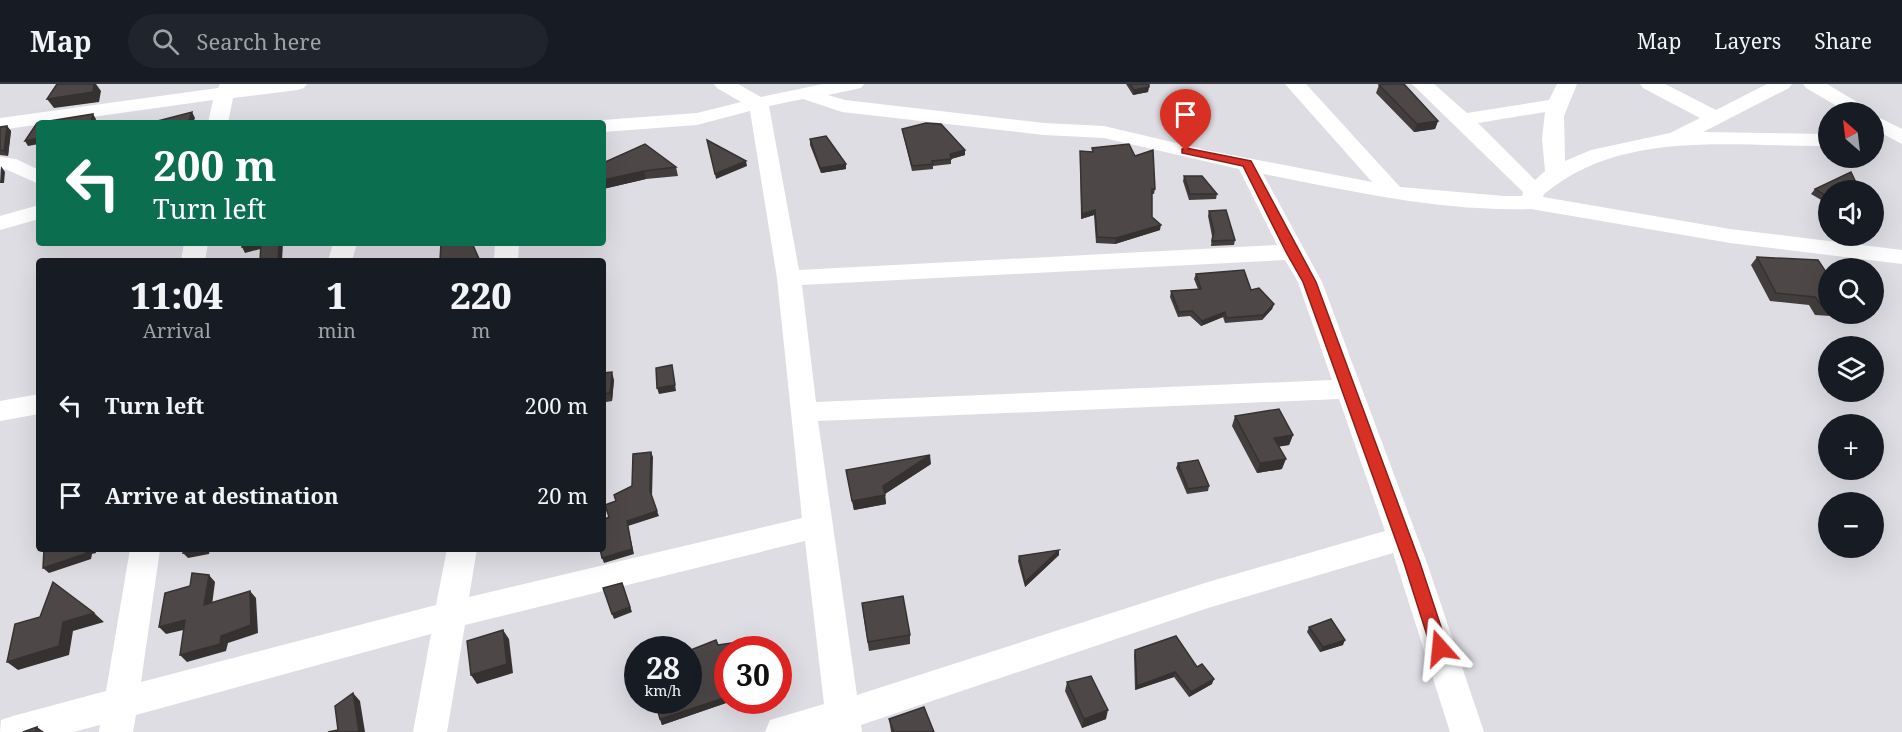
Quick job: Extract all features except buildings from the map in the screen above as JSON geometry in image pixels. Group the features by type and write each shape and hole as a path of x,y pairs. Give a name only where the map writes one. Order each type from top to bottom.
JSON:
{"street":[{"path":"0,124 227,88 297,84"},
{"path":"724,84 759,104"},
{"path":"606,126 697,119 804,93 854,84"},
{"path":"1294,84 1393,193"},
{"path":"1422,84 1463,120 1533,197"},
{"path":"1650,84 1716,118"},
{"path":"1676,138 1782,84"},
{"path":"1814,84 1844,102"},
{"path":"219,120 227,88"},
{"path":"1463,120 1561,91"},
{"path":"1556,173 1550,136 1561,91"},
{"path":"804,93 842,106 883,109 927,117 992,121 1044,129 1104,132 1206,156 1393,193 1504,203 1533,197 1730,236 1902,257"},
{"path":"759,104 789,278 844,724"},
{"path":"1884,127 1902,138"},
{"path":"1533,197 1556,173 1598,154 1676,138 1818,140"},
{"path":"1884,139 1902,138"},
{"path":"0,163 9,163 36,176"},
{"path":"1247,164 1310,282 1403,538 1467,732"},
{"path":"0,223 36,213"},
{"path":"789,278 1292,252"},
{"path":"804,412 1348,389"},
{"path":"0,411 36,405"},
{"path":"13,732 118,717 450,615 819,526"},
{"path":"782,732 844,724 1208,595 1403,538"},
{"path":"118,717 145,552"},
{"path":"430,732 461,552"}],"route":[{"path":"1186,151 1247,164 1310,282 1412,563 1440,648"}]}
